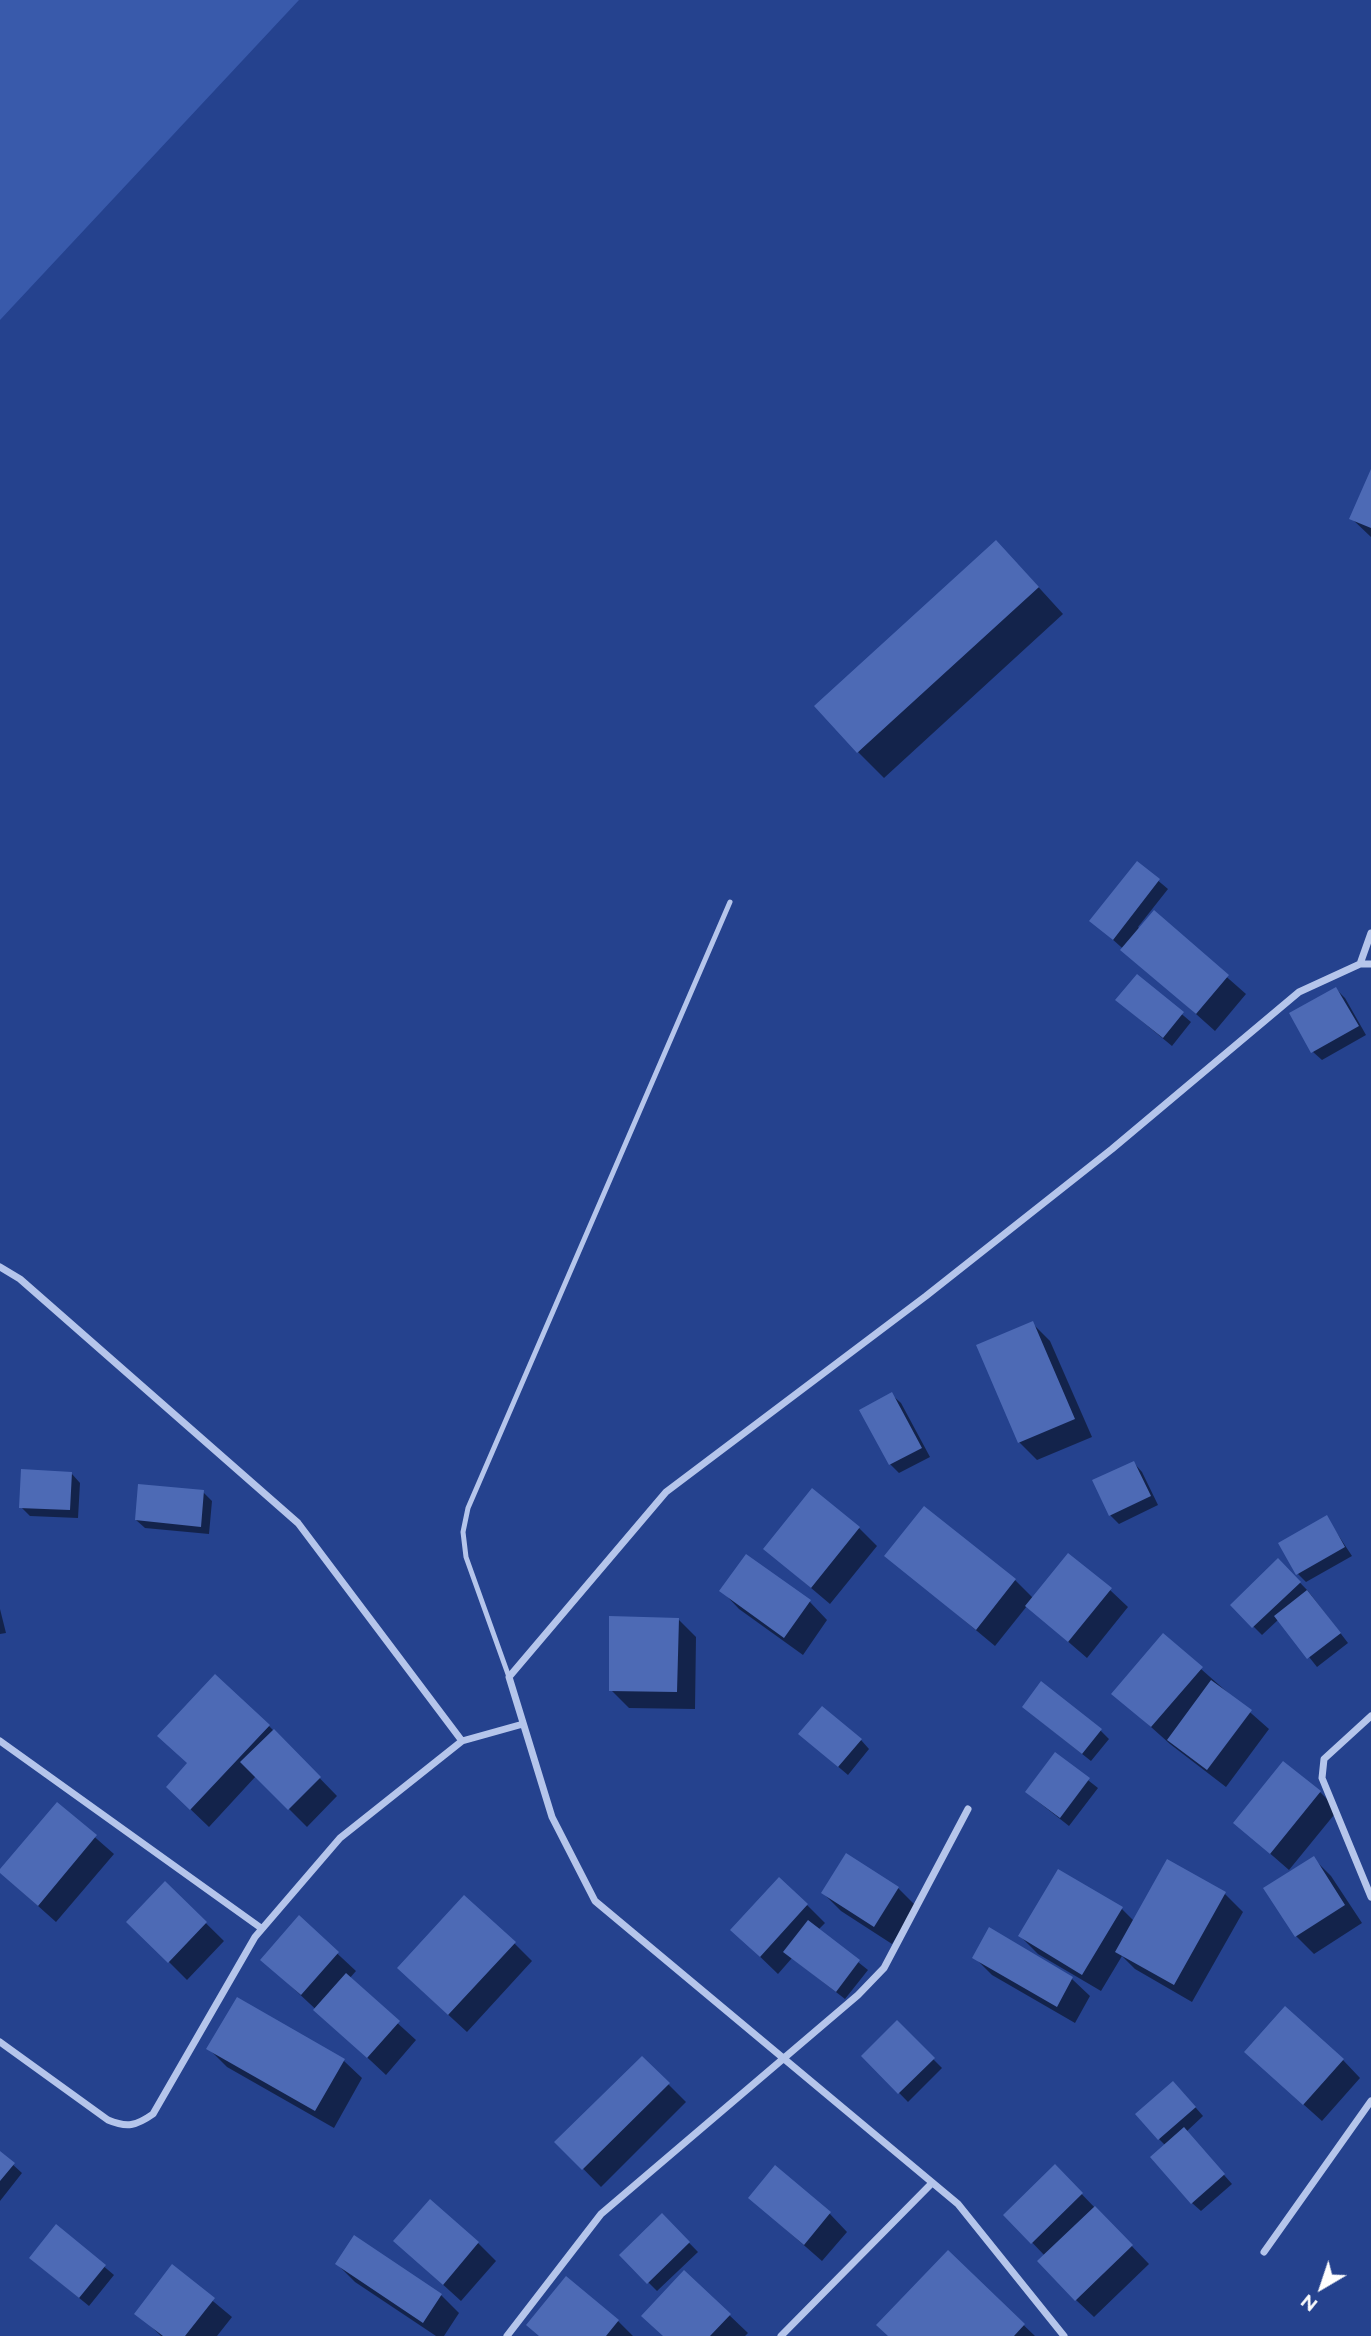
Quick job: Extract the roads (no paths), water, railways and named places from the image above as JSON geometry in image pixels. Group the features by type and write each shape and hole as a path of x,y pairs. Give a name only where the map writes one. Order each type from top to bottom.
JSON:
{"street":[{"path":"1360,964 1371,933"},
{"path":"1064,2336 958,2204 595,1901 552,1817 509,1677 666,1492 1058,1192 1299,992 1360,964 1371,964"},
{"path":"0,1267 20,1279 288,1513 462,1741"},
{"path":"1371,1716 1324,1759 1321,1767 1322,1778 1371,1897"},
{"path":"0,2042 108,2120 124,2127 139,2124 153,2114 261,1928 350,1828 462,1741 523,1724"},
{"path":"0,1741 261,1928"},
{"path":"507,2336 601,2214 859,1995 884,1968 968,1809"},
{"path":"1264,2252 1371,2101"},
{"path":"781,2336 932,2183"}],"lane":[{"path":"509,1677 466,1557 463,1532 468,1508 730,902"}]}
